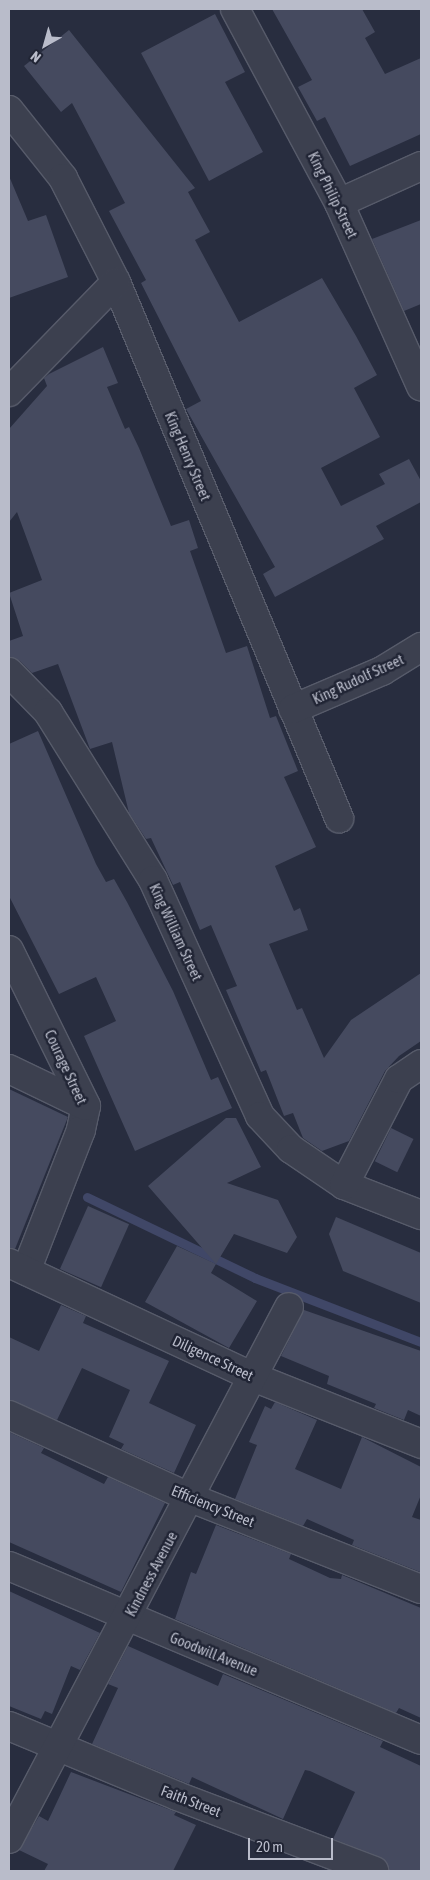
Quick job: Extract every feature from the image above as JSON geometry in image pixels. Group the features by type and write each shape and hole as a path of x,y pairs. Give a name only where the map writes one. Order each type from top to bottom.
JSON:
{"street":[{"name":"King Philip Street","path":"237,9 339,203 421,386"},
{"name":"King Henry Street","path":"9,110 63,178 116,282 338,818"},
{"path":"339,203 421,166"},
{"path":"9,392 116,282"},
{"name":"King Rudolf Street","path":"293,709 382,671 421,646"},
{"name":"King William Street","path":"9,672 48,712 153,880 260,1116 291,1149 344,1185 421,1215"},
{"name":"Courage Street","path":"9,950 86,1106 81,1130 17,1267"},
{"path":"344,1185 399,1078 421,1064"},
{"path":"9,1069 86,1106"},
{"name":"Diligence Street","path":"17,1267 254,1377 421,1444"},
{"name":"Kindness Avenue","path":"9,1839 56,1747 128,1618 290,1307"},
{"name":"Efficiency Street","path":"9,1415 191,1498 421,1589"},
{"name":"Goodwill Avenue","path":"9,1566 128,1618 421,1740"},
{"name":"Faith Street","path":"9,1726 56,1747 374,1871"}],"building":[{"path":"272,9 362,9 375,32 365,38 385,74 421,58 421,134 350,166 325,117 317,121 298,87 312,80"},
{"path":"215,14 245,72 225,82 263,152 209,181 141,53"},
{"path":"69,30 195,188 188,192 210,232 195,240 239,322 322,278 356,336 377,375 354,388 380,437 321,468 341,506 385,484 379,474 409,459 421,481 421,502 376,526 384,539 275,597 263,574 275,567 186,409 201,401 141,283 146,280 109,211 125,203 72,103 61,112 24,66"},
{"path":"9,176 28,221 46,215 68,277 9,298"},
{"path":"421,220 421,304 404,311 372,239"},
{"path":"103,347 118,383 107,387 125,429 129,427 139,448 171,526 189,520 198,548 190,551 226,653 247,646 270,718 276,716 298,771 284,777 316,847 275,866 294,911 300,908 308,930 269,944 297,1010 302,1008 324,1058 351,1020 421,973 421,1041 399,1056 385,1071 349,1141 322,1151 303,1138 293,1113 284,1116 266,1070 261,1072 226,990 237,986 211,925 200,930 180,882 173,885 151,838 146,839 129,813 112,742 90,749 58,664 32,673 20,661 9,657 9,641 23,636 9,593 42,580 17,512 9,522 9,429 47,386 44,378"},
{"path":"38,731 96,864 106,882 114,879 127,902 173,991 211,1080 218,1077 232,1108 135,1151 84,1036 116,1021 96,977 59,994 9,896 9,744"},
{"path":"9,1089 68,1117 15,1249 9,1248"},
{"path":"226,1118 236,1118 261,1167 227,1183 278,1200 297,1237 287,1253 234,1234 216,1264 148,1186"},
{"path":"391,1128 413,1139 397,1172 375,1161"},
{"path":"88,1206 129,1224 101,1287 60,1269"},
{"path":"336,1217 421,1253 421,1303 343,1271 329,1234"},
{"path":"177,1246 216,1264 211,1273 257,1301 229,1348 145,1302"},
{"path":"61,1305 86,1316 83,1323 169,1361 149,1403 196,1425 174,1473 121,1449 124,1444 109,1437 130,1390 82,1368 57,1420 9,1400 9,1337 39,1351"},
{"path":"304,1310 421,1351 421,1416 408,1410 404,1420 374,1408 376,1404 327,1384 329,1376 281,1356"},
{"path":"275,1402 317,1420 295,1469 341,1489 362,1437 421,1467 421,1495 412,1517 421,1520 420,1572 352,1545 354,1540 307,1519 303,1526 235,1499 257,1445 249,1442 265,1406 271,1409"},
{"path":"9,1432 44,1448 41,1453 104,1484 108,1477 165,1503 121,1592 9,1542"},
{"path":"216,1525 291,1554 289,1559 330,1578 341,1579 342,1575 421,1608 421,1718 399,1708 396,1713 175,1619 191,1572 196,1574"},
{"path":"9,1591 100,1633 80,1670 71,1666 52,1714 45,1711 41,1719 9,1706"},
{"path":"128,1646 218,1686 223,1674 383,1741 380,1747 421,1766 421,1871 389,1871 380,1857 333,1839 355,1792 310,1771 305,1770 283,1819 192,1777 189,1784 92,1744 118,1688 108,1684"},
{"path":"71,1772 176,1812 174,1815 196,1825 173,1871 44,1871 48,1864 19,1850 39,1816 48,1821"}],"waterway":[{"path":"87,1197 255,1278 421,1342"}]}
